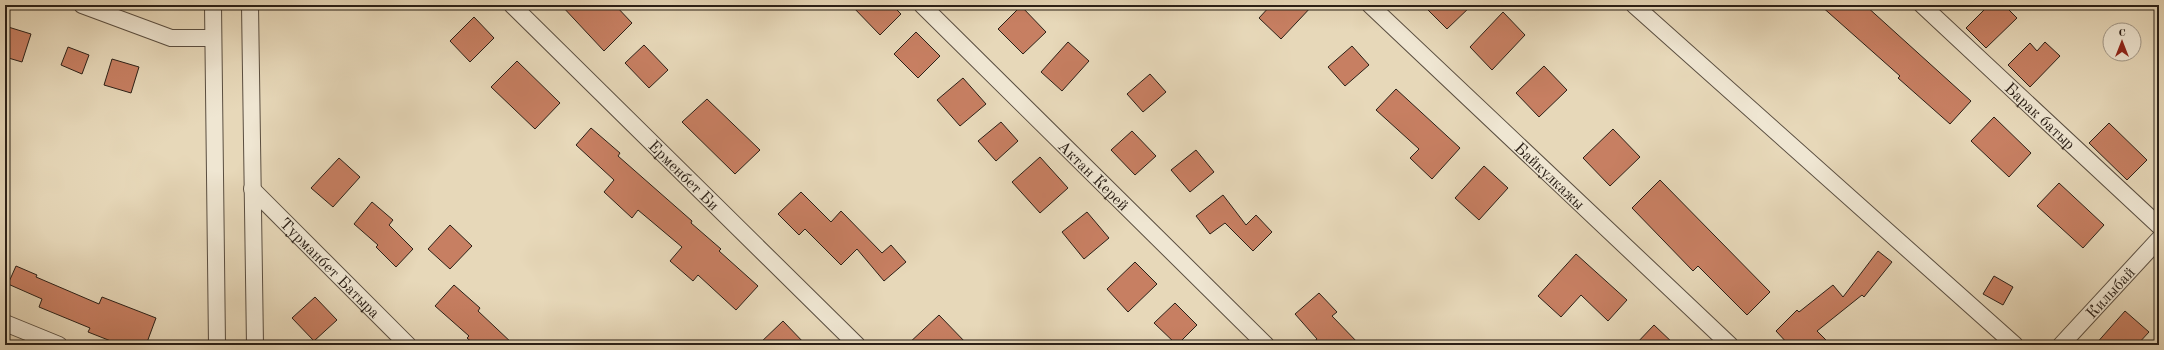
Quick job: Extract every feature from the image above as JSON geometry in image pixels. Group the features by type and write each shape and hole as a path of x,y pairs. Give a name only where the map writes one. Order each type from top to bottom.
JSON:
{"street":[{"path":"82,5 171,38 213,38"},
{"path":"213,5 216,345"},
{"path":"250,5 255,345"},
{"name":"Ерменбет Би","path":"512,5 857,345"},
{"name":"Актан Керей","path":"922,5 1266,345"},
{"name":"Байкулкажы","path":"1370,5 1730,345"},
{"path":"1634,5 2015,345"},
{"name":"Барак батыр","path":"1922,5 2159,226"},
{"name":"Турманбет Батыра","path":"252,190 408,345"},
{"name":"Килыбай","path":"2061,345 2159,239"},
{"path":"5,323 59,345"}],"building":[{"path":"561,5 615,5 632,23 604,51"},
{"path":"851,5 892,5 901,14 880,35"},
{"path":"1271,5 1313,5 1281,39 1259,18"},
{"path":"1423,5 1472,5 1447,29"},
{"path":"1820,5 1865,5 1971,101 1950,124 1898,78 1900,76"},
{"path":"1989,5 2004,5 2017,18 1986,48 1966,28"},
{"path":"1021,6 1046,32 1023,54 998,29"},
{"path":"1503,12 1525,35 1492,70 1470,47"},
{"path":"474,17 494,38 470,62 450,41"},
{"path":"5,26 31,34 22,62 5,57"},
{"path":"916,32 940,56 918,78 894,54"},
{"path":"1068,42 1089,61 1062,91 1041,72"},
{"path":"2045,42 2060,56 2030,87 2008,65 2030,43 2037,51"},
{"path":"644,45 668,70 649,88 625,63"},
{"path":"1352,46 1369,65 1345,86 1328,67"},
{"path":"68,47 89,55 82,74 61,65"},
{"path":"112,59 139,67 131,93 104,85"},
{"path":"517,61 560,103 535,129 491,87"},
{"path":"1544,66 1567,90 1539,117 1516,93"},
{"path":"1150,74 1166,92 1143,112 1127,94"},
{"path":"963,78 986,104 960,126 937,100"},
{"path":"1396,89 1460,148 1432,179 1410,158 1419,149 1376,110"},
{"path":"707,99 760,150 735,174 682,122"},
{"path":"1994,117 2031,153 2009,177 1971,141"},
{"path":"1001,122 1018,141 996,161 978,141"},
{"path":"2109,123 2147,160 2127,180 2089,143"},
{"path":"591,128 620,153 618,156 692,221 691,223 721,249 719,251 758,286 736,310 698,275 693,281 670,261 682,247 638,210 632,218 604,192 614,180 576,145"},
{"path":"1613,129 1640,157 1610,186 1583,158"},
{"path":"1132,131 1156,156 1135,175 1111,150"},
{"path":"1196,150 1214,172 1190,192 1171,170"},
{"path":"1040,157 1068,188 1040,213 1012,182"},
{"path":"339,158 360,177 333,207 311,188"},
{"path":"1484,166 1508,188 1479,220 1455,198"},
{"path":"1660,180 1770,292 1747,315 1698,266 1693,271 1632,208"},
{"path":"2059,183 2104,225 2083,248 2037,206"},
{"path":"801,192 831,222 841,211 882,253 891,245 906,262 884,281 857,249 841,265 805,229 799,235 778,214"},
{"path":"1223,195 1246,225 1256,215 1272,232 1253,251 1225,223 1210,234 1196,216"},
{"path":"372,202 393,220 389,225 413,249 396,267 376,247 378,245 354,224"},
{"path":"1087,212 1109,238 1084,259 1062,232"},
{"path":"450,225 472,246 450,269 428,249"},
{"path":"1878,251 1892,262 1864,297 1862,295 1817,331 1831,345 1789,345 1776,331 1797,310 1799,312 1833,285 1843,297"},
{"path":"1576,254 1627,300 1608,321 1581,295 1561,317 1538,296"},
{"path":"1135,262 1157,284 1128,312 1107,289"},
{"path":"16,266 37,275 36,277 99,304 102,297 156,318 146,345 121,345 88,332 90,328 39,307 42,299 8,284"},
{"path":"1994,276 2013,287 2003,305 1983,294"},
{"path":"454,285 480,308 478,311 514,345 475,345 467,338 469,336 435,306"},
{"path":"1319,293 1337,312 1332,316 1360,345 1310,345 1317,339 1295,314"},
{"path":"315,297 337,320 314,341 292,318"},
{"path":"1175,303 1197,325 1177,345 1154,323"},
{"path":"2125,311 2149,332 2137,345 2095,345"},
{"path":"939,315 968,345 907,345"},
{"path":"783,321 806,345 758,345"},
{"path":"1654,325 1675,345 1635,345"}]}
